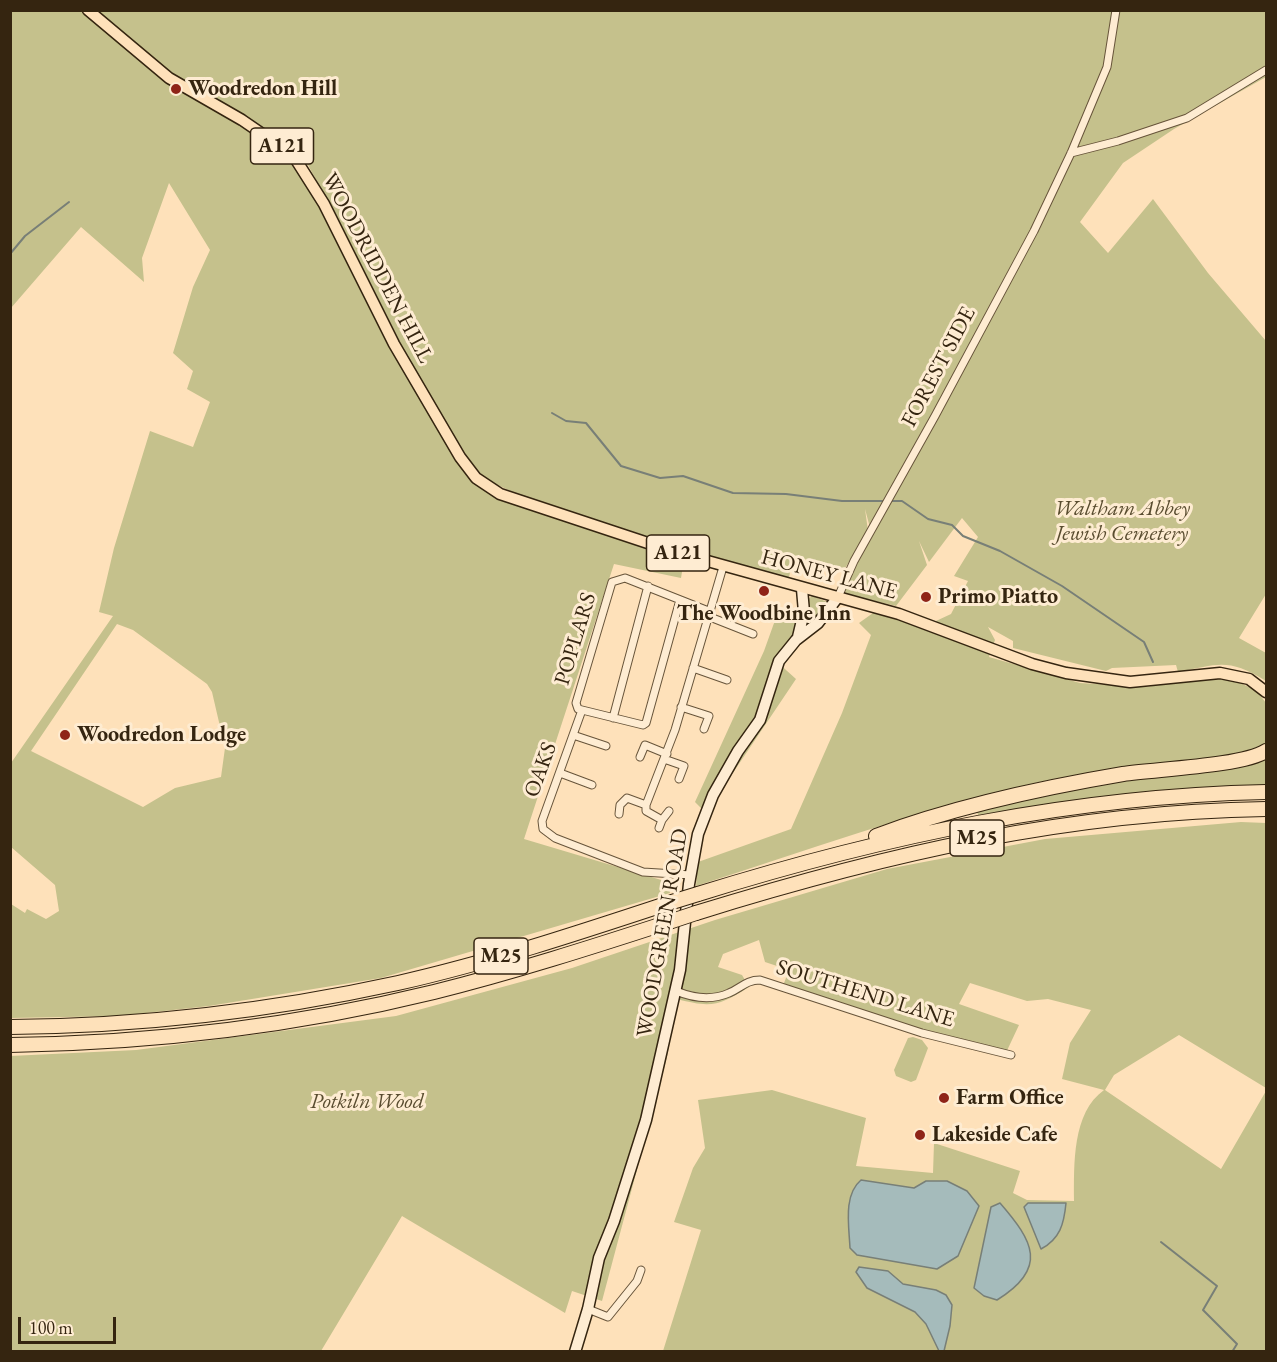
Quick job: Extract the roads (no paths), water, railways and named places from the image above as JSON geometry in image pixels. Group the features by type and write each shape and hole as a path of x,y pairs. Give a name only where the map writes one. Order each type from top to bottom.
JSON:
{"highway":[{"name":"M25","path":"836,853 896,828 1013,796 1128,774 1245,759 1266,751"},
{"name":"M25","path":"10,1027 149,1021 232,1012 327,997 467,965 836,853 942,829 1047,810 1155,798 1266,792"},
{"name":"M25","path":"10,1045 169,1037 329,1015 468,983 852,866 988,836 1126,817 1266,809"}],"main road":[{"name":"WOODRIDDEN HILL","path":"88,10 169,78 242,120 293,155 324,204 375,309 413,378 460,457 476,478 487,486"},
{"name":"HONEY LANE","path":"487,486 500,494 723,567 904,616 1032,664 1066,673 1130,682 1220,673 1249,679 1266,692"}],"street":[{"name":"FOREST SIDE","path":"838,597 854,561 1034,231 1071,153 1107,66 1116,10"},
{"path":"1071,153 1118,141 1187,118 1266,70"},
{"path":"669,811 660,824 646,811 646,806 675,730 723,567"},
{"name":"POPLARS","path":"648,586 625,578 612,582 576,703 578,708 643,725 646,723 680,600"},
{"path":"612,718 648,586 753,634"},
{"name":"WOODGREEN ROAD","path":"575,1352 588,1309 598,1258 614,1221 646,1120 676,991 698,834 713,795 738,750 760,720 774,671 796,640 803,625 802,589"},
{"name":"WOODGREEN ROAD","path":"796,640 818,623 838,597"},
{"path":"693,668 727,680"},
{"path":"681,707 709,716 704,729"},
{"name":"OAKS","path":"582,710 542,821 543,829 555,838 643,872 691,875"},
{"path":"573,735 606,746"},
{"path":"640,758 645,745 666,756 684,766 679,779"},
{"path":"560,773 592,785"},
{"path":"619,814 620,805 627,798 646,806"},
{"name":"SOUTHEND LANE","path":"676,991 696,998 710,997 728,993 748,980 760,980 922,1033 1011,1055"},
{"path":"588,1309 608,1317 637,1281 641,1270"}],"waterway":[{"path":"10,254 25,236 69,202"},
{"path":"552,413 566,421 586,423 621,466 660,478 683,476 733,493 786,494 842,501 884,501"},
{"path":"890,501 902,501 928,519 952,525 963,536 1000,551 1062,586 1144,642 1153,662"},
{"path":"1161,1242 1217,1286 1203,1310 1237,1344 1232,1352"}],"place":[{"name":"Woodredon Hill","path":"176,89"},
{"name":"The Woodbine Inn","path":"764,591"},
{"name":"Primo Piatto","path":"926,597"},
{"name":"Woodredon Lodge","path":"65,735"},
{"name":"Farm Office","path":"944,1098"},
{"name":"Lakeside Cafe","path":"920,1135"}],"park label":[{"name":"Waltham Abbey Jewish Cemetery","path":"1122,522"},
{"name":"Potkiln Wood","path":"367,1102"}]}
